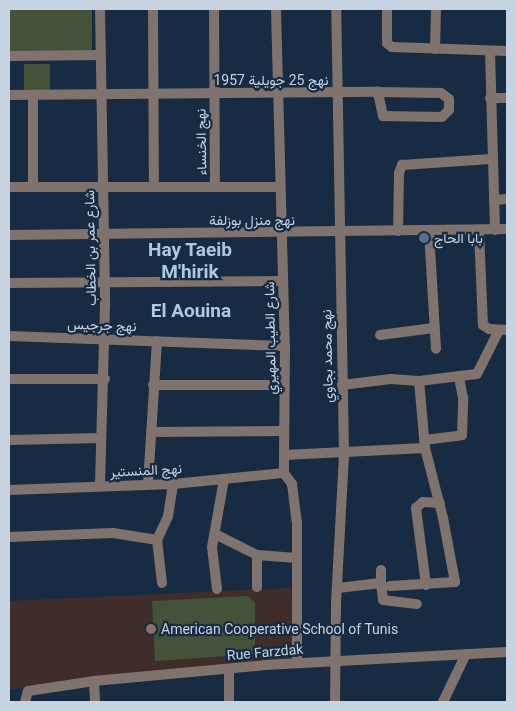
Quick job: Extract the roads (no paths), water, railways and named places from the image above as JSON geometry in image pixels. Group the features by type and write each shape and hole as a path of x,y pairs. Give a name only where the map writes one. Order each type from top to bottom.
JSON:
{"street":[{"name":"شارع عمر بن الخطاب","path":"100,9 105,339 100,486"},
{"path":"153,9 154,185"},
{"name":"نهج الخنساء","path":"214,9 215,186"},
{"name":"شارع الطيب المهيري","path":"276,9 285,346 284,473 292,484 298,558 295,590 297,663"},
{"name":"نهج محمد بجاوي","path":"335,702 344,454 336,9"},
{"path":"387,9 389,46 507,50"},
{"path":"435,49 436,9"},
{"path":"490,50 491,159 495,230"},
{"path":"9,56 100,55"},
{"name":"نهج 25 جويلية 1957","path":"9,95 338,94 378,92 441,93 449,99 449,110 445,116 394,117 381,115 378,92"},
{"path":"33,96 33,187"},
{"path":"490,98 507,98"},
{"path":"398,231 399,173 402,166 491,159"},
{"path":"9,187 154,185 280,187"},
{"path":"494,200 507,199"},
{"name":"نهج منزل بوزلفة","path":"9,235 103,233 283,234 507,229"},
{"path":"342,386 392,379 419,381 459,378 480,371 503,330 483,325 479,230"},
{"path":"429,231 436,349"},
{"path":"9,283 282,281"},
{"path":"380,335 434,328"},
{"name":"نهج جرجيس","path":"9,336 285,346"},
{"path":"148,484 157,341"},
{"path":"284,455 344,454 424,444 462,435 463,398 459,378"},
{"path":"9,379 105,379"},
{"path":"338,588 426,585 455,582 440,503 424,444 419,381"},
{"path":"153,385 284,385"},
{"path":"151,432 284,430"},
{"path":"9,440 101,438"},
{"name":"نهج المنستير","path":"9,490 172,484 284,473"},
{"path":"217,589 212,547 217,535 224,479"},
{"path":"162,583 157,540 168,516 172,484"},
{"path":"426,585 416,508 423,502 440,503"},
{"path":"9,538 112,533 157,540"},
{"path":"217,535 257,554 298,558"},
{"path":"257,554 257,587"},
{"path":"381,570 385,585 383,600 417,604"},
{"name":"Rue Farzdak","path":"26,697 94,681 297,663 507,652"},
{"path":"443,702 466,654"},
{"path":"229,702 230,669"},
{"path":"94,681 96,702"}],"place":[{"name":"بابا الحاج","path":"424,238"},
{"name":"American Cooperative School of Tunis","path":"151,629"}],"district":[{"name":"Hay Taeib M'hirik","path":"190,261"},
{"name":"El Aouina","path":"191,311"}]}
